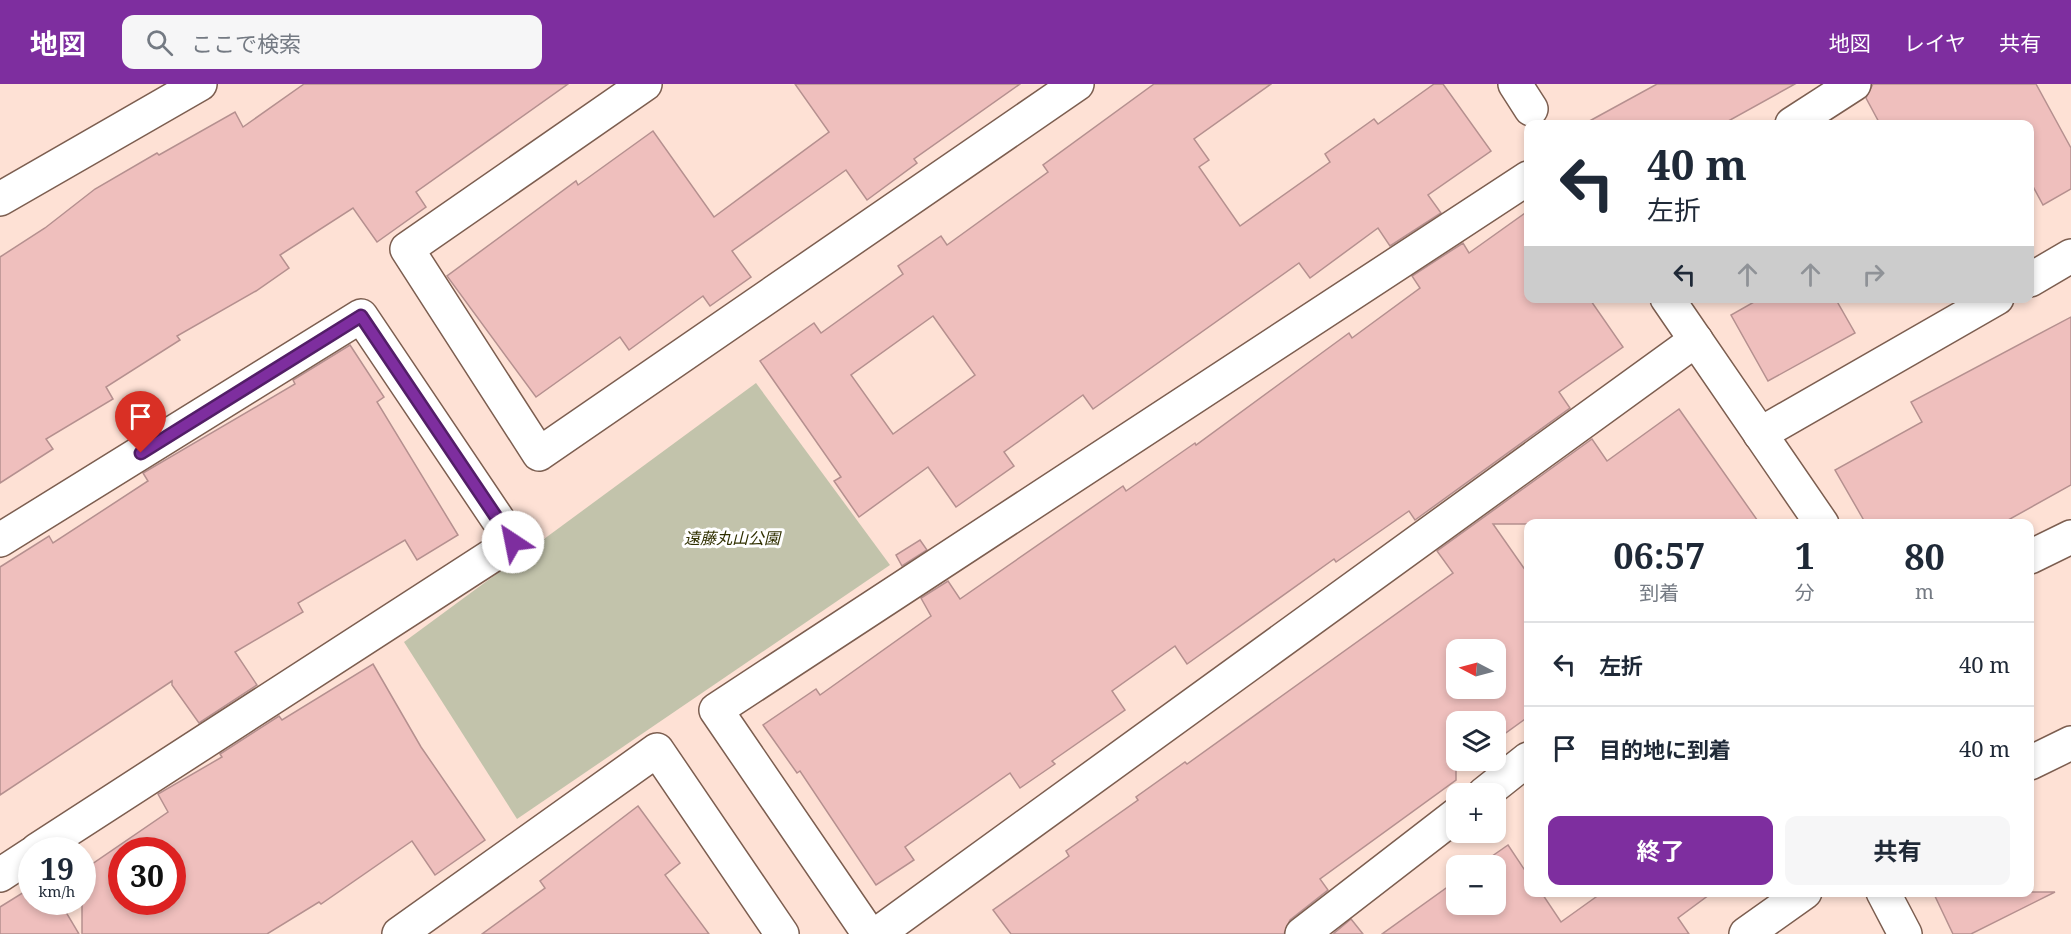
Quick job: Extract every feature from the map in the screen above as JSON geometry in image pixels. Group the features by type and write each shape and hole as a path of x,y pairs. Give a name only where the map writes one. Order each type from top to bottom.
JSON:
{"street":[{"path":"0,199 200,84"},
{"path":"645,84 407,249 539,454 1077,84"},
{"path":"1798,120 1854,84"},
{"path":"869,934 716,710 1524,181"},
{"path":"2034,278 2071,256"},
{"path":"1670,303 1819,519"},
{"path":"1760,434 1988,303"},
{"path":"0,540 361,316 513,542 57,837"},
{"path":"877,934 1696,340"},
{"path":"2034,555 2071,537"},
{"path":"2034,761 2071,743"},
{"path":"399,934 657,750 782,934"},
{"path":"1498,783 1524,762"},
{"path":"1302,934 1446,823"},
{"path":"0,875 18,863"},
{"path":"1746,934 1798,897"},
{"path":"1886,897 1905,934"}],"green space":[{"name":"遠藤丸山公園","path":"756,383 890,565 517,819 404,642"}],"building":[{"path":"304,84 568,84 416,192 426,207 377,242 353,208 280,255 289,268 256,291 177,336 180,340 106,387 113,399 46,439 53,449 0,483 0,257 45,228 95,189 157,153 159,155 235,112 243,127"},
{"path":"795,84 1020,84 914,159 917,163 867,200 846,170 732,251 751,277 710,306 703,296 629,350 620,337 536,397 447,276 576,181 578,185 653,131 714,217 829,132"},
{"path":"1154,84 1271,84 1194,139 1209,160 1199,167 1240,226 1330,162 1325,154 1374,119 1378,124 1434,84 1443,84 1491,151 1428,195 1441,213 1390,246 1378,228 1310,278 1299,263 1093,409 1083,395 1004,452 1014,466 956,507 928,467 859,517 834,481 841,477 760,361 814,323 821,333 903,274 898,266 941,236 947,245 1048,172 1043,165","holes":["933,316 975,375 893,434 851,375"]},
{"path":"1657,84 1795,84 1730,120 1591,120"},
{"path":"1873,84 2036,84 2071,148 2071,189 2043,205 2034,188 2034,120 1878,120 1866,98"},
{"path":"1524,214 1524,303 1592,303 1623,347 1559,392 1570,408 1415,520 1409,511 1336,562 1334,559 1187,664 1175,646 1112,691 1125,710 1052,761 1055,764 1020,788 1010,773 905,847 914,860 876,885 800,771 797,773 763,725 816,689 820,695 931,616 921,598 948,581 960,599 1123,486 1126,491 1195,443 1196,445 1349,333 1352,338 1420,288 1412,276 1463,243 1469,253"},
{"path":"1752,303 1838,303 1855,333 1768,381 1731,315"},
{"path":"2071,317 2071,485 2010,519 1863,519 1835,470 1922,422 1911,402"},
{"path":"350,345 384,397 377,402 458,535 417,560 405,540 298,603 303,612 235,652 257,685 199,723 172,685 172,681 0,795 0,567 49,536 53,543 148,481 143,473 295,384 293,380"},
{"path":"1679,409 1756,519 1524,519 1524,524 1493,524 1524,568 1524,720 1506,733 1506,711 1446,711 1446,771 1456,771 1456,780 1446,783 1446,787 1320,879 1328,890 1290,920 1284,934 1011,934 993,910 1069,856 1066,851 1138,800 1136,797 1185,762 1187,764 1453,573 1437,551 1592,439 1607,461"},
{"path":"920,540 927,550 902,566 896,555"},
{"path":"373,664 421,747 485,840 435,875 412,841 321,904 319,902 267,934 82,934 82,915 96,915 96,861 108,853 108,915 186,915 186,837 132,837 168,812 158,794 222,757 220,754 279,716 282,720"},
{"path":"638,806 680,863 665,875 709,934 482,934 545,888 540,881"},
{"path":"1508,845 1524,869 1524,897 1544,897 1561,922 1596,897 1706,897 1678,918 1689,934 1382,934 1446,888 1446,915 1506,915 1506,855 1494,855"},
{"path":"2034,892 2055,892 1971,934 1953,934 1935,897 2034,897"},
{"path":"18,896 18,915 68,915 79,934 0,934 0,907"},
{"path":"1351,919 1363,934 1333,934"}],"route":[{"path":"141,453 361,316 513,542"}]}
